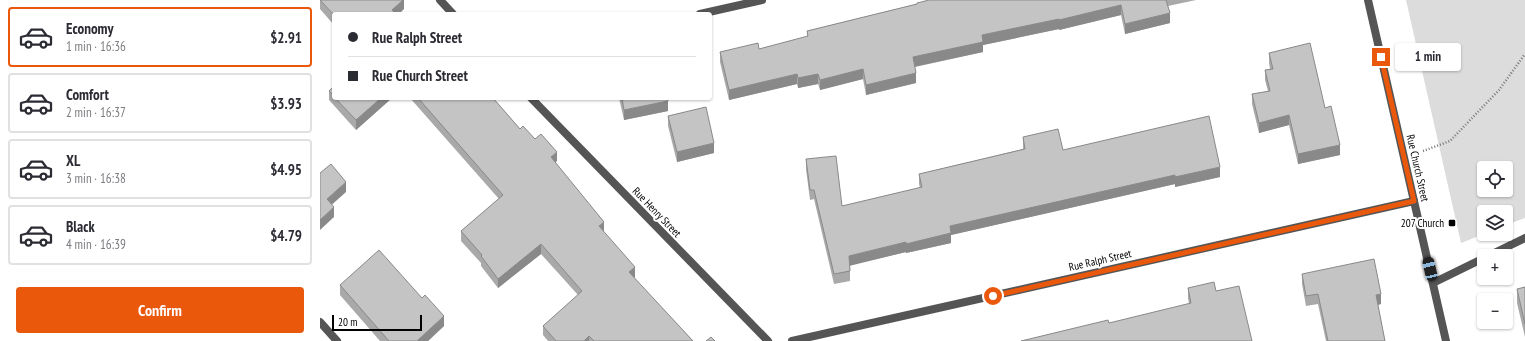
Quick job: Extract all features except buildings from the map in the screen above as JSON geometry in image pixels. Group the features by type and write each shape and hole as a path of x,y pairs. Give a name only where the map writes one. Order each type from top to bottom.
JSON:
{"street":[{"path":"440,0 450,12"},
{"path":"709,12 762,0"},
{"name":"Rue Church Street","path":"1368,0 1446,341"},
{"name":"Rue Henry Street","path":"532,100 768,341"},
{"name":"Rue Ralph Street","path":"792,341 1414,201"},
{"path":"1502,249 1525,238"},
{"path":"1433,283 1477,261"},
{"path":"320,322 337,341"}],"path":[{"path":"1404,157 1450,141 1499,90 1525,54"}],"shaded area":[{"path":"1406,0 1525,0 1525,218 1513,222 1513,205 1477,205 1477,237 1461,243"}],"place":[{"name":"207 Church","path":"1452,223"}],"route":[{"path":"993,296 1414,201 1381,57"}]}
